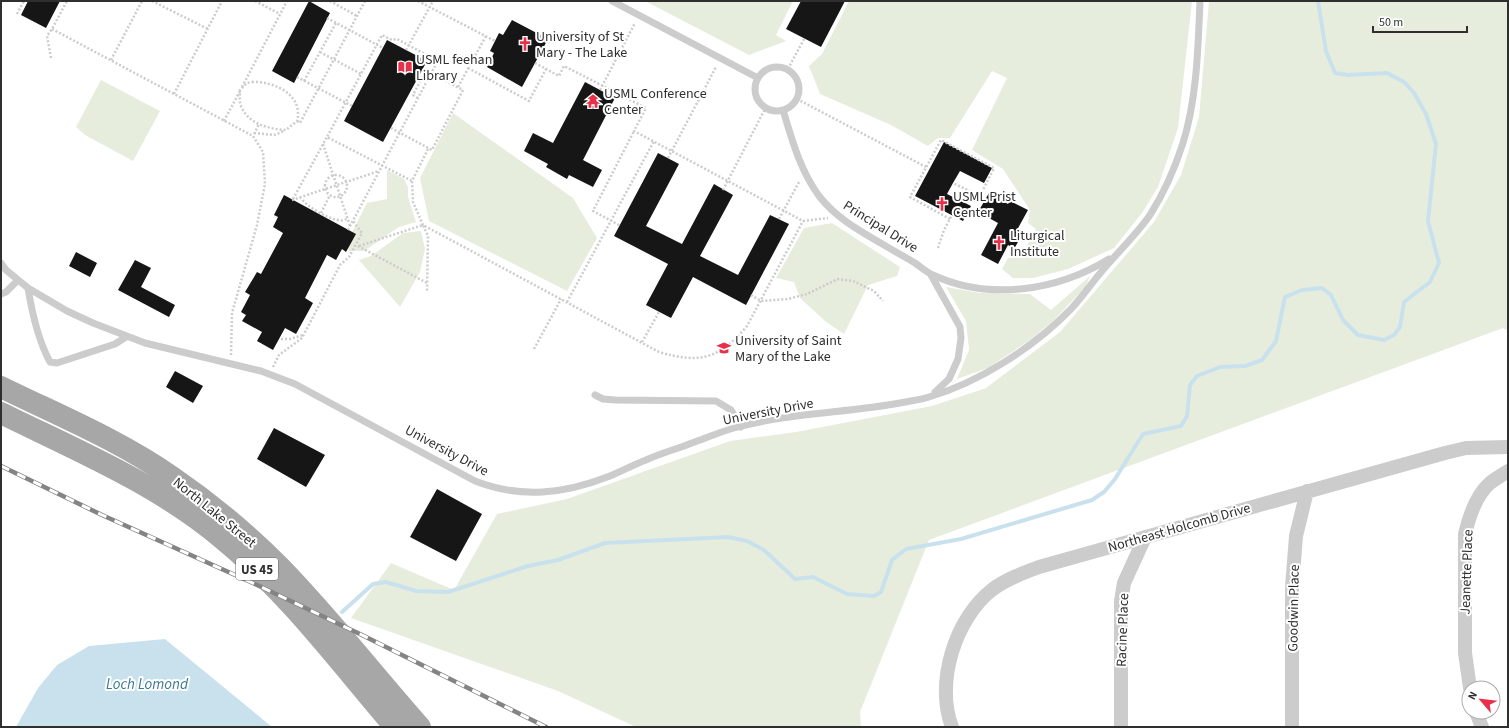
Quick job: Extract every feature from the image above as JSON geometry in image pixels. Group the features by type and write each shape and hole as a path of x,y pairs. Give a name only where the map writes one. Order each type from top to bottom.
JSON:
{"main road":[{"name":"North Lake Street","path":"1,386 105,438 149,463 170,476 221,514 256,544 293,581 420,727"},
{"name":"North Lake Street","path":"1,413 113,468 149,488 187,512 224,540 267,579 308,623 395,727"}],"street":[{"name":"Northeast Holcomb Drive","path":"950,722 946,705 947,675 951,654 958,633 968,616 985,596 993,589 1014,576 1039,567 1307,491 1466,448 1508,447"},
{"name":"Jeanette Place","path":"1469,680 1465,653 1465,534 1469,518 1480,495 1489,484 1508,471"},
{"name":"Goodwin Place","path":"1292,727 1292,587 1296,536 1307,491"},
{"name":"Racine Place","path":"1121,727 1121,601 1124,582 1145,537"}],"lane":[{"path":"612,1 758,78"},
{"name":"University Drive","path":"1,263 6,270 28,288 93,323 145,343 269,374 295,384 475,481 507,491 528,493 570,488 609,476 647,459 742,427 811,414 881,406 929,397 974,380 1035,342 1071,309 1150,215 1166,186 1183,145 1194,92 1200,1"},
{"path":"776,67 788,69 795,75 798,82 799,89 797,99 789,107 783,110 775,111 766,107 758,99 756,84 758,78 769,68 776,67"},
{"name":"Principal Drive","path":"783,110 795,151 804,171 820,197 838,217 931,274"},
{"path":"931,274 956,283 979,288 1018,290 1046,286 1068,279 1100,265 1116,255"},
{"path":"929,397 942,387 949,379 958,359 962,338 960,327 931,274"},
{"path":"1,294 6,292 18,280"},
{"path":"28,288 30,301 44,352 50,362 57,363 115,344 126,336"},
{"path":"595,395 602,399 615,400 716,401 731,410 742,427"}],"path":[{"path":"17,14 24,1"},
{"path":"51,58 47,36 67,1"},
{"path":"111,60 142,1"},
{"path":"152,1 208,29"},
{"path":"174,94 222,1"},
{"path":"255,1 280,14"},
{"path":"224,120 287,1"},
{"path":"330,1 357,16"},
{"path":"52,29 224,120 254,134 274,135 286,130 297,121 300,123 365,1"},
{"path":"418,1 495,41"},
{"path":"406,50 433,1"},
{"path":"600,90 639,15"},
{"path":"327,18 383,48"},
{"path":"304,81 336,23"},
{"path":"348,230 436,64 425,54 397,39 392,40 382,35 292,200 379,171"},
{"path":"458,87 486,36"},
{"path":"788,69 804,39"},
{"path":"320,52 361,74"},
{"path":"668,158 721,58"},
{"path":"535,63 559,76 564,66 646,108 593,211 619,225"},
{"path":"468,68 529,101 546,69"},
{"path":"391,128 432,150 463,90 424,69 413,95 418,98"},
{"path":"297,77 352,106"},
{"path":"286,130 273,129 259,124 246,114 241,106 240,90 247,83 266,82 279,87 292,97 299,109 297,121"},
{"path":"797,99 926,167"},
{"path":"723,190 766,107"},
{"path":"254,134 259,124"},
{"path":"634,131 803,221 838,217"},
{"path":"231,364 232,313 257,225 265,184 263,152 254,134"},
{"path":"327,137 412,181"},
{"path":"950,219 910,197 941,140 994,168 980,196 953,182"},
{"path":"567,302 654,141"},
{"path":"323,144 350,226"},
{"path":"427,292 428,236 413,202 412,181 428,149"},
{"path":"930,159 934,161"},
{"path":"779,219 804,171"},
{"path":"922,174 926,176"},
{"path":"333,176 341,177 346,182 346,188 340,196 336,197 330,195 326,189 326,181 333,176"},
{"path":"320,213 330,195"},
{"path":"300,197 308,206 320,213 338,220 347,219"},
{"path":"938,248 952,215"},
{"path":"269,374 278,355 302,338 340,265 349,257 357,246 362,233 353,221"},
{"path":"357,246 423,225 659,352 676,357 694,359 711,356 723,349 736,339 747,326 803,221"},
{"path":"357,246 427,283"},
{"path":"751,296 761,301 788,299 807,294 838,279 853,281 874,291 884,301"},
{"path":"534,348 561,299"},
{"path":"642,342 659,312"},
{"path":"281,339 290,339 303,335"}],"green space":[{"path":"645,1 793,1 776,35 786,41 749,55"},
{"path":"849,1 1192,1 1178,128 1158,187 1142,213 1114,248 1068,269 1033,278 1013,278 1002,269 1008,258 1023,253 1036,229 1028,223 1030,210 1003,169 972,150 1007,78 992,71 950,138 938,138 928,146 891,125 820,94 809,66 822,54"},
{"path":"1209,1 1508,1 1508,331 1503,328 929,540 860,712 861,727 636,727 558,691 351,618 391,563 454,590 497,514 567,499 730,441 796,432 932,406 986,388 1060,332 1154,222 1181,175 1199,117"},
{"path":"101,80 160,111 133,161 85,135 76,127"},
{"path":"453,113 573,198 597,238 567,291 429,221 420,178"},
{"path":"387,170 404,179 408,187 408,197 416,222 399,227 364,251 349,251 347,242 367,203 387,199"},
{"path":"832,223 900,267 897,276 868,285 844,334 825,321 800,298 794,282 776,278 804,228"},
{"path":"421,231 425,249 420,272 400,307 359,260 371,256 403,233"},
{"path":"1090,276 1086,286 1054,320 1030,340 988,368 957,379 969,350 966,321 946,287 980,293 1030,294 1051,310"}],"water":[{"name":"Loch Lomond","path":"165,639 272,727 16,727 38,688 57,665 89,646"}],"building":[{"path":"28,1 60,1 46,28 21,15"},
{"path":"309,1 330,13 294,83 272,71"},
{"path":"801,1 845,1 821,47 786,29"},
{"path":"512,20 548,39 522,87 487,67 494,53 490,51 499,33 503,35"},
{"path":"387,40 427,61 383,142 344,121"},
{"path":"585,82 615,98 583,160 602,170 593,187 569,175 567,179 546,167 548,164 524,151 533,133 553,143"},
{"path":"944,142 992,168 984,183 960,171 953,183 947,194 971,206 963,221 915,196"},
{"path":"658,153 679,164 646,226 682,244 714,184 733,195 700,256 738,275 770,215 789,224 746,305 693,277 671,318 646,305 668,264 614,236"},
{"path":"989,193 1008,204 1010,201 1028,210 1017,230 1023,233 1014,249 1008,245 998,264 981,255 998,223 978,212"},
{"path":"284,195 356,234 346,252 342,249 336,260 327,255 305,298 313,303 296,334 285,328 273,350 257,341 262,332 242,321 246,315 241,312 250,295 245,292 257,272 261,274 283,233 273,227 278,217 274,215"},
{"path":"76,252 97,263 90,277 69,266"},
{"path":"135,260 151,268 141,287 175,305 169,317 118,290"},
{"path":"175,371 203,386 193,403 166,387"},
{"path":"274,428 325,455 306,487 257,459"},
{"path":"437,489 482,514 456,561 410,537"}],"waterway":[{"path":"342,612 373,584 386,582 416,591 448,592 528,566 558,560 605,543 728,537 747,541 764,550 795,579 813,577 847,594 874,596 881,592 892,560 906,549 961,539 1092,500 1104,492 1115,479 1143,434 1181,426 1187,416 1190,385 1197,376 1220,367 1245,366 1262,360 1276,341 1285,297 1302,290 1322,288 1331,295 1343,320 1358,335 1384,340 1394,335 1400,327 1404,302 1430,282 1439,263 1428,221 1436,144 1426,114 1414,93 1404,82 1387,73 1348,75 1335,73 1326,51 1318,1"}],"railway":[{"path":"1,466 102,515 255,584 362,635 546,727"}],"place":[{"name":"University of St Mary - The Lake","path":"525,44"},
{"name":"USML feehan Library","path":"405,67"},
{"name":"USML Conference Center","path":"593,101"},
{"name":"USML Prist Center","path":"942,204"},
{"name":"Liturgical Institute","path":"999,243"},
{"name":"University of Saint Mary of the Lake","path":"724,348"}]}
